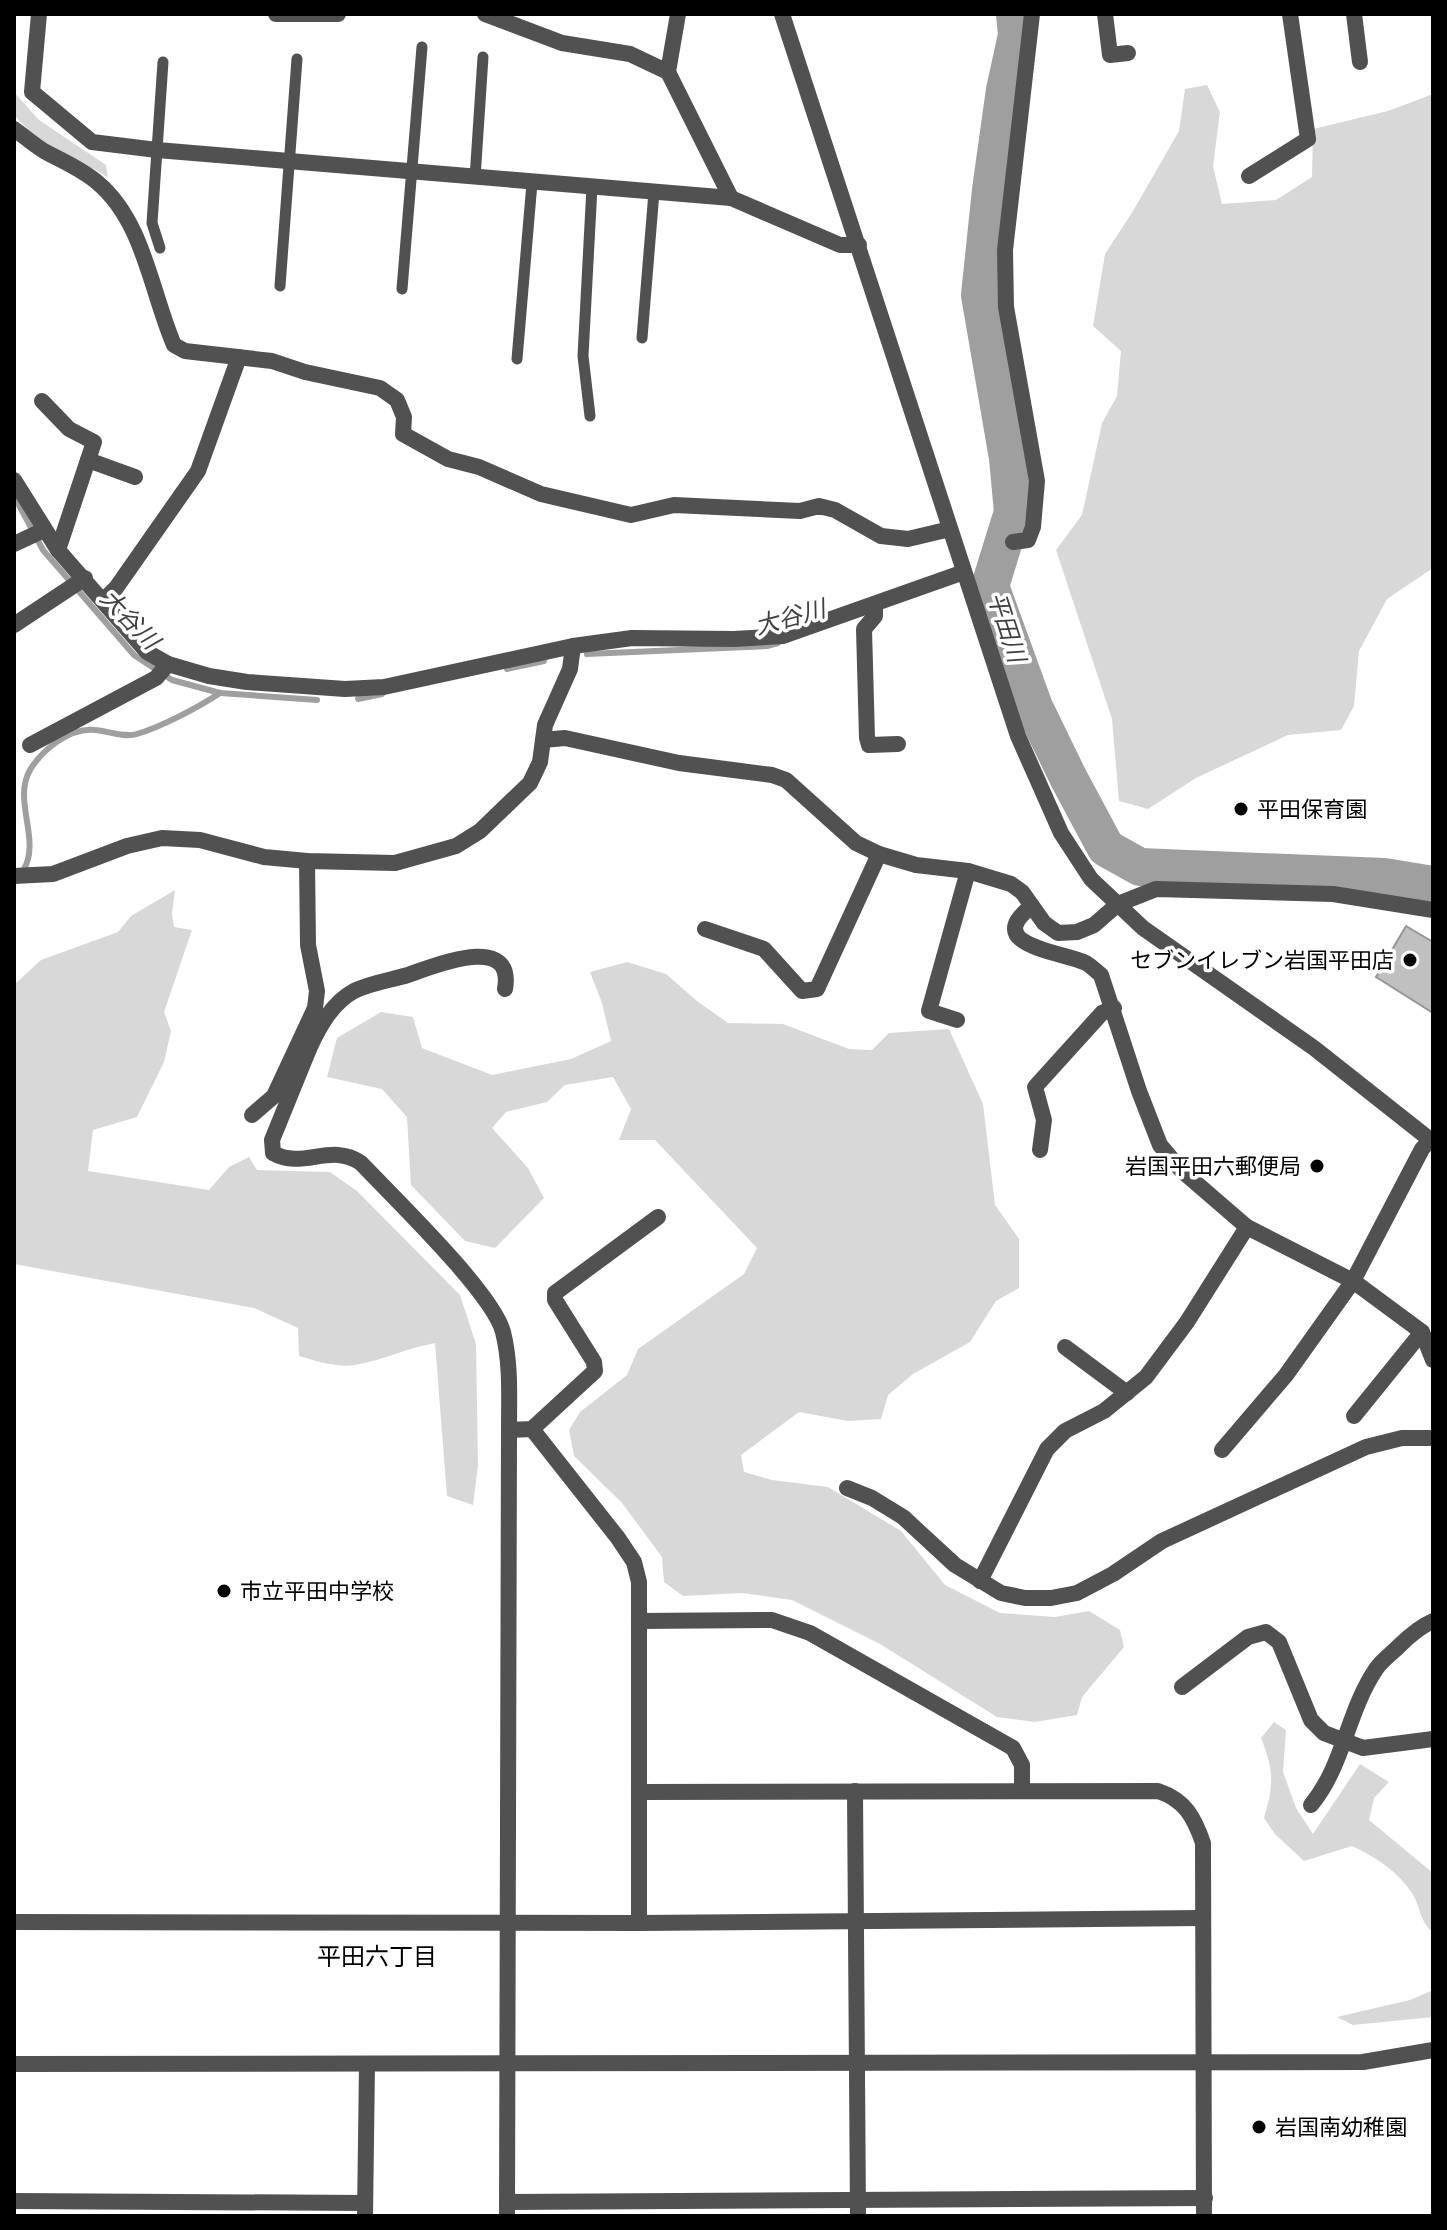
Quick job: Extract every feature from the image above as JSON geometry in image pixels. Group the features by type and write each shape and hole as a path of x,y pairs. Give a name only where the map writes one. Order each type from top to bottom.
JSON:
{"street":[{"path":"39,14 32,92 92,142 290,162 731,198 840,245 859,245"},
{"path":"276,14 338,14"},
{"path":"485,14 513,19 562,43 630,54 668,72"},
{"path":"678,14 668,72 731,198"},
{"path":"782,14 1018,736 1061,833 1091,879 1143,928 1314,1048 1432,1141 1422,1149 1353,1281 1286,1375 1222,1450"},
{"path":"1013,542 1028,540 1033,527 1037,481 1006,307 1005,250 1032,14"},
{"path":"1105,14 1110,55 1128,53"},
{"path":"1249,176 1308,139 1290,14"},
{"path":"1354,14 1360,62"},
{"path":"14,129 81,171 115,200 134,235 156,288 174,345 185,351 272,361 305,372 380,388 397,400 404,417 403,434 448,459 479,467 541,494 564,500 631,515 674,505 800,511 819,506 835,510 881,536 908,539 950,529"},
{"path":"103,601 116,588 198,471 239,357"},
{"path":"42,401 69,429 94,442 58,550"},
{"path":"88,460 135,477"},
{"path":"14,480 30,536 58,550 77,583 103,601 163,670"},
{"path":"30,745 163,670 247,682 345,689 384,687 573,646 632,638 783,636 964,572"},
{"path":"14,625 77,583"},
{"path":"875,604 875,616 864,629 867,738 869,745 898,744"},
{"path":"18,880 53,874 127,846 162,838 200,840 264,857 307,861 395,863 456,846 480,831 530,783 540,762 545,725 570,669 573,646"},
{"path":"543,740 565,738 679,763 772,775 786,780 856,843 879,854 916,865 968,871 1011,884 1022,892 1044,923 1058,933 1077,932 1094,925 1118,904 1156,889 1333,894 1433,910"},
{"path":"705,929 764,949 802,991 817,989 879,854"},
{"path":"307,861 308,945 317,991 304,1047 272,1140 273,1153 285,1159 350,1155 361,1163 487,1302 503,1329 509,1367 507,2209 858,2208 1205,2198"},
{"path":"957,1020 929,1011 968,871"},
{"path":"1032,906 1020,915 1016,928 1019,939 1030,947 1086,963 1101,975 1160,1145 1181,1170 1247,1227 1353,1281 1422,1332 1433,1360"},
{"path":"252,1115 274,1096 304,1047 334,1007 354,991 477,956 493,959 501,965 508,976 505,989"},
{"path":"1040,1150 1044,1120 1035,1087 1102,1013 1114,1008"},
{"path":"509,1430 532,1429 595,1371 594,1362 555,1300 555,1293 658,1217"},
{"path":"980,1581 1047,1449 1065,1431 1104,1411 1146,1377 1187,1322 1247,1227"},
{"path":"1354,1416 1422,1332"},
{"path":"1065,1347 1127,1393"},
{"path":"532,1429 634,1562 639,1582 639,1923"},
{"path":"847,1488 872,1498 903,1517 955,1565 1001,1593 1025,1598 1051,1598 1077,1593 1113,1574 1162,1541 1366,1447 1402,1438 1433,1438"},
{"path":"639,1621 772,1620 810,1633 1013,1748 1022,1765 1022,1790"},
{"path":"1311,1805 1324,1790 1362,1694 1377,1667 1418,1628 1433,1621"},
{"path":"1182,1687 1248,1637 1266,1632 1279,1642 1311,1720 1324,1733 1363,1748 1433,1739"},
{"path":"855,1791 858,2208"},
{"path":"639,1792 1158,1791 1175,1797 1194,1817 1203,1843 1204,2216"},
{"path":"14,1922 639,1923 1202,1918"},
{"path":"14,2064 1363,2062 1433,2050"},
{"path":"14,2201 365,2209 367,2065"}],"lane":[{"path":"402,289 422,47"},
{"path":"475,178 483,57"},
{"path":"280,286 297,59"},
{"path":"160,248 152,223 163,62"},
{"path":"517,359 532,183"},
{"path":"590,416 583,356 592,187"},
{"path":"642,338 654,192"}],"shaded area":[{"path":"1207,85 1220,112 1213,166 1222,204 1276,200 1312,177 1313,129 1388,111 1433,94 1433,568 1387,599 1359,651 1354,706 1341,730 1288,735 1196,778 1148,809 1119,801 1112,719 1056,550 1082,515 1102,423 1117,396 1121,351 1093,326 1105,254 1179,131 1185,89"},
{"path":"14,92 39,120 106,165 108,178 60,154 33,133 14,115"},
{"path":"175,890 174,927 192,930 164,1012 171,1031 164,1062 137,1117 93,1130 88,1171 209,1190 229,1167 249,1157 257,1170 330,1172 357,1191 460,1295 476,1344 478,1464 473,1505 447,1496 435,1343 355,1365 327,1364 299,1356 298,1328 254,1308 14,1264 14,985 41,960 118,932 131,916"},
{"path":"627,962 666,974 728,1023 783,1024 849,1049 872,1050 889,1033 949,1029 983,1104 995,1205 1019,1239 1019,1288 996,1301 970,1342 913,1374 888,1395 881,1419 848,1421 799,1412 741,1455 744,1472 772,1480 828,1487 901,1531 945,1585 1000,1613 1055,1617 1089,1611 1120,1630 1124,1647 1082,1697 1077,1715 1035,1722 997,1717 880,1644 792,1600 742,1593 683,1596 664,1582 662,1557 622,1503 574,1456 569,1430 580,1412 627,1375 638,1349 744,1274 757,1248 655,1140 619,1140 631,1109 613,1077 565,1085 547,1102 506,1112 492,1128 528,1168 544,1198 495,1248 465,1241 411,1185 407,1117 382,1089 327,1077 337,1038 381,1012 413,1017 422,1048 492,1075 571,1059 611,1041 602,1003 590,972"},
{"path":"1274,1722 1286,1730 1283,1772 1296,1808 1313,1834 1360,1764 1389,1782 1374,1798 1369,1820 1433,1873 1433,1932 1425,1924 1406,1885 1378,1860 1352,1846 1304,1861 1275,1834 1264,1818 1271,1778 1261,1738"},
{"path":"1433,1990 1433,2017 1353,2025 1337,2017 1410,2000"}],"building":[{"name":"セブンイレブン岩国平田店","path":"1406,926 1433,942 1433,1013 1376,977"}],"waterway":[{"name":"平田川","path":"1015,14 1017,35 1005,90 980,295 1008,458 1013,512 990,586 1034,707 1106,848 1140,867 1384,877 1433,885"},
{"name":"大谷川","path":"14,496 43,550 134,655 172,680 220,693 317,700"},
{"name":"大谷川","path":"587,654 778,643"},
{"name":"大谷川","path":"507,669 544,661"},
{"path":"23,871 30,846 25,782 35,762 49,748 67,736 86,730 137,734 180,716 220,693"},
{"name":"大谷川","path":"358,699 382,694"}],"place":[{"name":"平田保育園","path":"1241,809"},
{"name":"セブンイレブン岩国平田店","path":"1410,960"},
{"name":"岩国平田六郵便局","path":"1317,1166"},
{"name":"市立平田中学校","path":"224,1591"},
{"name":"岩国南幼稚園","path":"1259,2127"}],"district":[{"name":"平田六丁目","path":"377,1956"}]}
